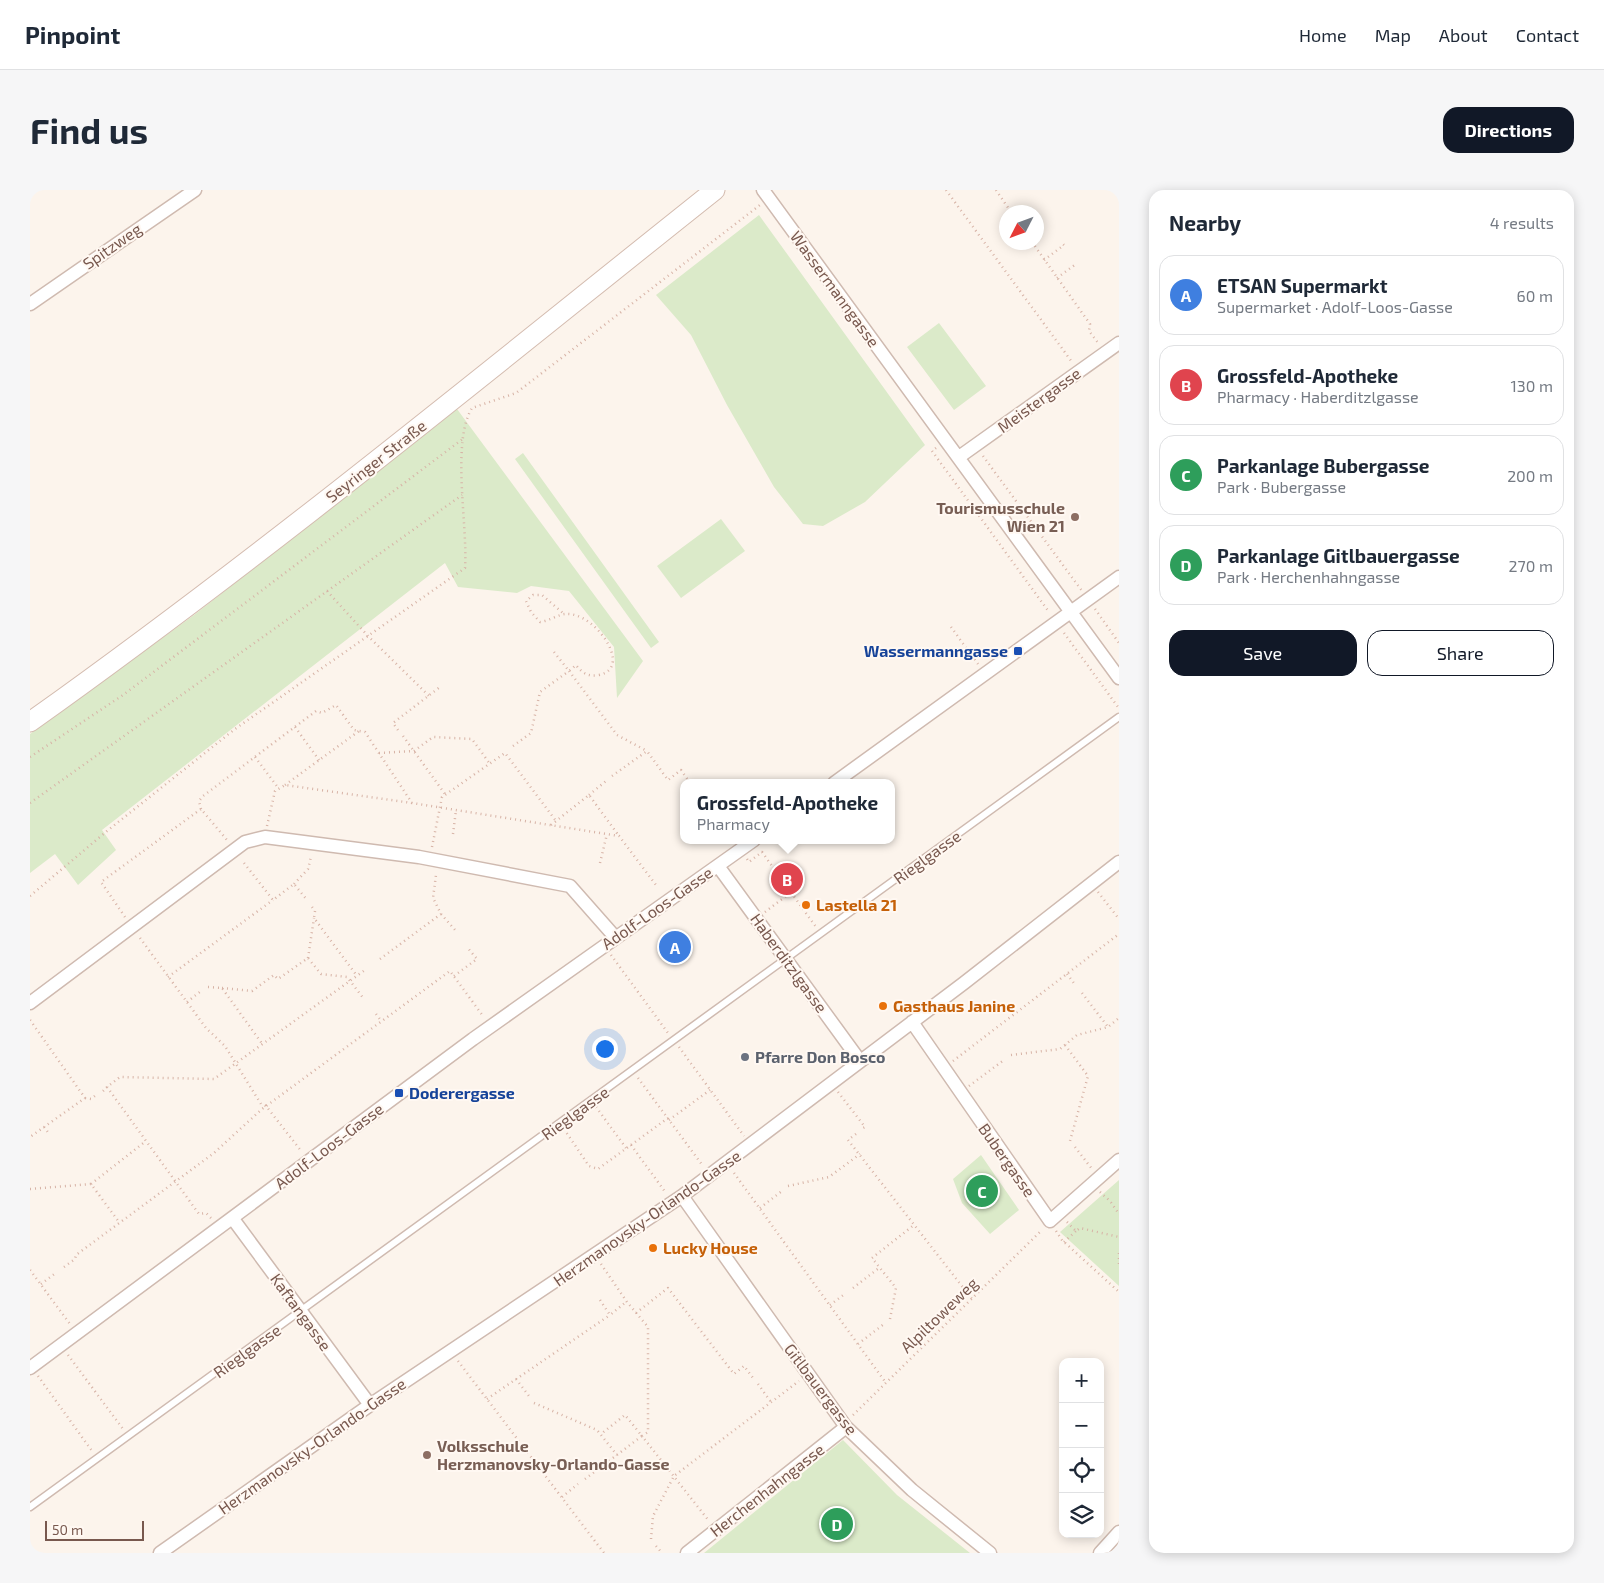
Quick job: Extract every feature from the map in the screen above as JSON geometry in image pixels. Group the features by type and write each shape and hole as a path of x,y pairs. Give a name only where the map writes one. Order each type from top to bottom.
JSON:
{"main road":[{"name":"Seyringer Straße","path":"30,722 142,642 342,488 715,190"}],"street":[{"name":"Spitzweg","path":"30,304 195,190"},
{"name":"Wassermanngasse","path":"766,194 1119,678"},
{"name":"Meistergasse","path":"959,457 1119,343"},
{"path":"840,779 1119,578"},
{"path":"30,1003 245,842 265,837 419,857 570,886 615,937"},
{"name":"Adolf-Loos-Gasse","path":"30,1366 77,1334 233,1219 490,1026 748,844"},
{"name":"Herzmanovsky-Orlando-Gasse","path":"160,1553 370,1406 710,1176 1119,862"},
{"name":"Haberditzlgasse","path":"718,866 860,1061"},
{"name":"Bubergasse","path":"912,1022 1050,1222"},
{"path":"1050,1222 1119,1160"},
{"name":"Gitlbauergasse","path":"677,1199 846,1427 912,1490 990,1553"},
{"name":"Kaftangasse","path":"233,1219 370,1406"},
{"name":"Herchenhahngasse","path":"687,1553 846,1427"},
{"path":"1100,1553 1119,1532"}],"lane":[{"name":"Rieglgasse","path":"30,1507 634,1071 1119,717"}],"path":[{"path":"946,190 1079,372"},
{"path":"996,190 1006,205"},
{"path":"30,896 107,831 235,729 465,568 466,547 461,468 466,417 472,408 516,394 766,194"},
{"path":"1044,260 1064,245 1062,242"},
{"path":"1037,250 1090,324 1089,331 1105,353"},
{"path":"1057,278 1076,264"},
{"path":"30,756 123,695 464,438"},
{"path":"946,440 932,450 1119,708"},
{"path":"975,446 1119,643"},
{"path":"30,803 463,494"},
{"path":"327,591 368,636 429,696"},
{"path":"513,746 531,733 540,692 576,665 582,672 590,676 601,675 609,670 612,656 605,636 590,622 578,615 564,614 552,620 540,622 531,612 526,601 533,595 542,595 564,614"},
{"path":"951,626 986,674"},
{"path":"554,652 617,735 647,751 668,780 681,770 687,779"},
{"path":"398,730 393,723 440,688"},
{"path":"229,843 201,808 199,801 203,796 316,711 322,713 336,705 354,730 365,732 412,803"},
{"path":"295,727 319,760"},
{"path":"267,826 275,791 286,785 359,731"},
{"path":"403,736 445,794"},
{"path":"379,753 414,751 433,737 472,739 490,764"},
{"path":"612,776 647,751"},
{"path":"432,849 442,797 506,752 556,821"},
{"path":"254,757 279,789"},
{"path":"550,825 606,781"},
{"path":"286,785 619,836"},
{"path":"589,795 656,885"},
{"path":"126,918 101,882 201,808"},
{"path":"453,834 456,810"},
{"path":"600,863 607,834"},
{"path":"740,850 749,862 762,852 790,893 822,934"},
{"path":"168,977 294,884 308,869 311,857"},
{"path":"244,863 273,900"},
{"path":"436,875 433,898 441,914 456,931"},
{"path":"294,884 307,900"},
{"path":"1092,884 1119,919"},
{"path":"756,918 790,893"},
{"path":"208,987 252,991 274,975 278,980 308,958 315,911 312,907"},
{"path":"380,959 441,914"},
{"path":"314,918 357,976"},
{"path":"944,1068 1119,934"},
{"path":"140,938 206,1028 225,1046 238,1064 261,1104 266,1106 309,1161"},
{"path":"454,976 476,960 467,947"},
{"path":"308,958 321,974 347,977 364,999"},
{"path":"103,1091 120,1077 214,1079 238,1064 365,970"},
{"path":"64,1267 75,1259 76,1255 214,1153 266,1106 450,972 490,1026"},
{"path":"1067,974 1076,986"},
{"path":"222,988 263,1045"},
{"path":"187,1002 201,991"},
{"path":"1082,993 1108,1027"},
{"path":"376,1014 382,1022"},
{"path":"1011,1055 1060,1049 1077,1035 1108,1027 1119,1018"},
{"path":"30,1020 84,1098"},
{"path":"1064,1045 1088,1076 1070,1141"},
{"path":"961,1092 1004,1060"},
{"path":"634,1071 710,1176"},
{"path":"831,1083 865,1127 863,1128"},
{"path":"107,1087 199,1214 206,1213 214,1221"},
{"path":"560,1124 590,1166 598,1169 710,1089"},
{"path":"30,1137 84,1098 91,1099 96,1095"},
{"path":"591,1102 626,1148"},
{"path":"44,1127 50,1135"},
{"path":"856,1134 848,1140 972,1299"},
{"path":"30,1189 91,1184 146,1141"},
{"path":"631,1145 677,1199"},
{"path":"1075,1147 1095,1182 1119,1214"},
{"path":"788,1186 829,1177 860,1154"},
{"path":"727,1162 886,1382"},
{"path":"91,1184 120,1223"},
{"path":"760,1208 782,1191"},
{"path":"1050,1222 1066,1222 1076,1231"},
{"path":"1050,1222 1064,1242 1119,1292"},
{"name":"Alpiltoweweg","path":"846,1427 854,1413 1050,1222"},
{"path":"890,1319 896,1288 872,1258 914,1225"},
{"path":"1064,1242 1080,1228 1119,1237"},
{"path":"1119,1253 1119,1265"},
{"path":"585,1479 648,1432 648,1327 627,1302 594,1255"},
{"path":"853,1288 879,1268"},
{"path":"30,1270 77,1334"},
{"path":"40,1284 57,1272"},
{"path":"636,1313 668,1288 734,1374 744,1366 753,1378"},
{"path":"830,1305 846,1292"},
{"path":"600,1300 610,1315"},
{"path":"487,1399 627,1302"},
{"path":"858,1344 884,1324"},
{"path":"60,1346 128,1436"},
{"path":"451,1351 604,1553"},
{"path":"30,1366 97,1458"},
{"path":"651,1539 653,1516 674,1476 808,1374"},
{"path":"516,1379 529,1396"},
{"path":"758,1384 772,1402"},
{"path":"534,1403 597,1430 617,1455"},
{"path":"601,1434 625,1415 716,1530"},
{"path":"562,1497 578,1484"},
{"path":"656,1546 662,1553"}],"green space":[{"path":"759,215 925,445 865,502 823,526 803,524 774,487 727,405 691,335 656,295"},
{"path":"939,323 986,386 954,410 907,347"},
{"path":"457,409 643,661 617,698 614,647 569,591 531,586 517,593 458,587 445,563 102,830 116,850 78,885 55,854 30,873 30,734 194,615"},
{"path":"523,453 659,642 651,648 515,459"},
{"path":"721,519 745,551 681,598 657,566"},
{"path":"981,1155 1019,1210 990,1234 962,1203 953,1179"},
{"path":"1119,1180 1119,1286 1060,1232"},
{"path":"843,1440 897,1495 970,1553 704,1553"}],"place":[{"name":"Tourismusschule Wien 21","path":"1075,517"},
{"name":"Wassermanngasse","path":"1018,651"},
{"name":"Grossfeld-Apotheke","path":"787,879"},
{"name":"Lastella 21","path":"806,905"},
{"name":"ETSAN Supermarkt","path":"675,947"},
{"name":"Gasthaus Janine","path":"883,1006"},
{"name":"Pfarre Don Bosco","path":"745,1057"},
{"name":"Doderergasse","path":"399,1093"},
{"name":"Parkanlage Bubergasse","path":"982,1191"},
{"name":"Lucky House","path":"653,1248"},
{"name":"Volksschule Herzmanovsky-Orlando-Gasse","path":"427,1455"},
{"name":"Parkanlage Gitlbauergasse","path":"837,1524"}]}
